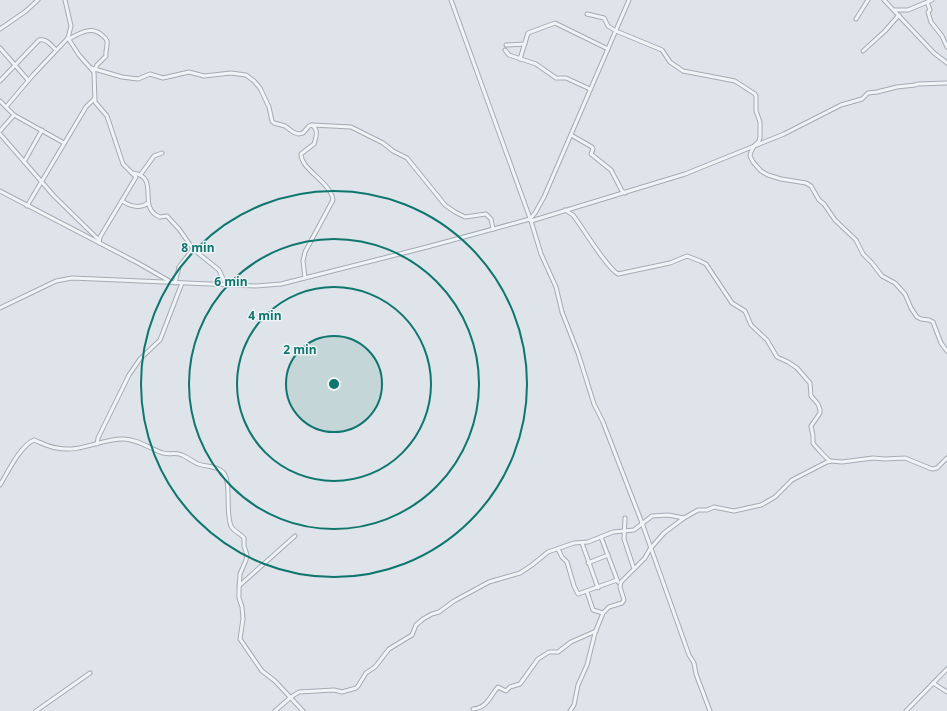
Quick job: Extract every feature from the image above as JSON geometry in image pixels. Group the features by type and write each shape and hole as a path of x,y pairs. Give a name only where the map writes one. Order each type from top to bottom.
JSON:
{"street":[{"path":"0,29 26,11 38,0"},
{"path":"65,0 71,26 68,38 79,55 93,68 118,77 138,79 150,74 159,78 166,78 189,72 204,76 240,74 251,78 260,88 269,107 272,121 274,123 286,126 298,134 303,133 309,126 312,125 351,127 383,143 393,151 408,159 449,208 465,217 484,214 488,215 491,219 493,229"},
{"path":"451,0 541,254 556,287 562,312 578,353 594,404 642,523 690,658 694,662 696,674 710,711"},
{"path":"530,220 539,206 571,135 629,0"},
{"path":"856,19 868,0"},
{"path":"884,0 934,53 947,63"},
{"path":"894,10 908,10 932,0"},
{"path":"927,2 930,10 928,12 931,22 942,36 947,47"},
{"path":"587,14 604,18 608,26 616,31 660,49 670,62 683,71 730,80 753,91 756,96 756,111 760,122 760,137 759,141 750,153 751,158 762,172 781,179 806,182 811,186 819,200 824,204 835,220 856,240 863,254 882,276 895,283 905,294 909,305 917,317 933,322 941,343 947,351"},
{"path":"863,51 885,31 899,15"},
{"path":"520,59 527,35 530,32 548,27 555,23 608,48"},
{"path":"6,107 28,80 68,38 90,30 99,32 107,42 106,56 93,68"},
{"path":"0,81 41,39 46,40 56,50"},
{"path":"506,45 525,44"},
{"path":"0,49 28,80"},
{"path":"505,50 509,55 539,66 556,78 566,78 590,89"},
{"path":"93,68 95,77 94,99 96,104 104,111 108,119 113,138 123,164 127,170 135,175 136,178 99,242"},
{"path":"0,308 40,288 64,279 76,278 226,285 269,285 305,278 530,220 685,174 802,125 841,105 862,99 868,93 918,84 947,83"},
{"path":"27,206 86,106 94,99"},
{"path":"0,101 14,115 64,143"},
{"path":"14,115 0,133 42,182 99,242"},
{"path":"305,278 303,261 305,252 333,198 328,189 300,156 314,144 317,132 316,127 312,125"},
{"path":"24,162 42,130"},
{"path":"571,135 592,147 591,154 610,169 622,191 625,193"},
{"path":"141,174 154,156 162,153"},
{"path":"132,173 141,174 147,182 148,203 152,212 158,216 168,217 183,233 193,248 217,268 226,285"},
{"path":"0,191 99,242 173,283"},
{"path":"122,201 132,206 144,205 148,203"},
{"path":"144,205 150,208"},
{"path":"566,210 573,215 607,262 618,274 670,262 687,256 700,260 706,264 732,303 745,311 751,325 767,340 777,357 797,368 810,383 811,396 818,404 820,410 820,413 811,426 814,436 812,443 830,461"},
{"path":"173,283 179,267 193,248"},
{"path":"97,444 98,438 124,384 140,359 157,343 162,335 182,283"},
{"path":"0,485 19,454 33,440 48,446 67,449 83,448 119,440 132,440 164,453 181,454 199,464 208,467 216,467 224,473 227,479 229,519 233,529 243,537 247,555 240,574 239,586 239,598 242,607 243,619 240,638 241,641 262,671 275,681 303,711"},
{"path":"620,587 623,580 646,558 650,549 664,533 684,518 698,510 716,507 734,511 760,504 775,497 792,480 830,461 842,462 873,458 905,458 932,470 937,468 947,458"},
{"path":"275,711 291,697 303,691 334,690 342,692 356,688 366,673 375,667 389,649 412,635 416,626 423,619 439,612 454,601 489,582 520,573 532,566 548,552 574,543 588,542 613,532 634,530 648,518 654,516 668,515 684,518"},
{"path":"625,518 624,539 634,569"},
{"path":"239,586 295,536"},
{"path":"570,711 574,705 578,685 587,665 590,647 603,613 609,607 619,604 624,598 601,537"},
{"path":"582,543 598,588"},
{"path":"558,549 562,557 567,562 577,592 580,594 617,580"},
{"path":"588,563 608,555"},
{"path":"587,592 593,610 603,613"},
{"path":"473,709 480,708 484,705 498,687 506,692 510,687 520,684 537,660 541,657 549,652 558,652 570,642 596,631"},
{"path":"906,711 947,669"},
{"path":"36,711 90,673"},
{"path":"933,683 947,692"}]}
